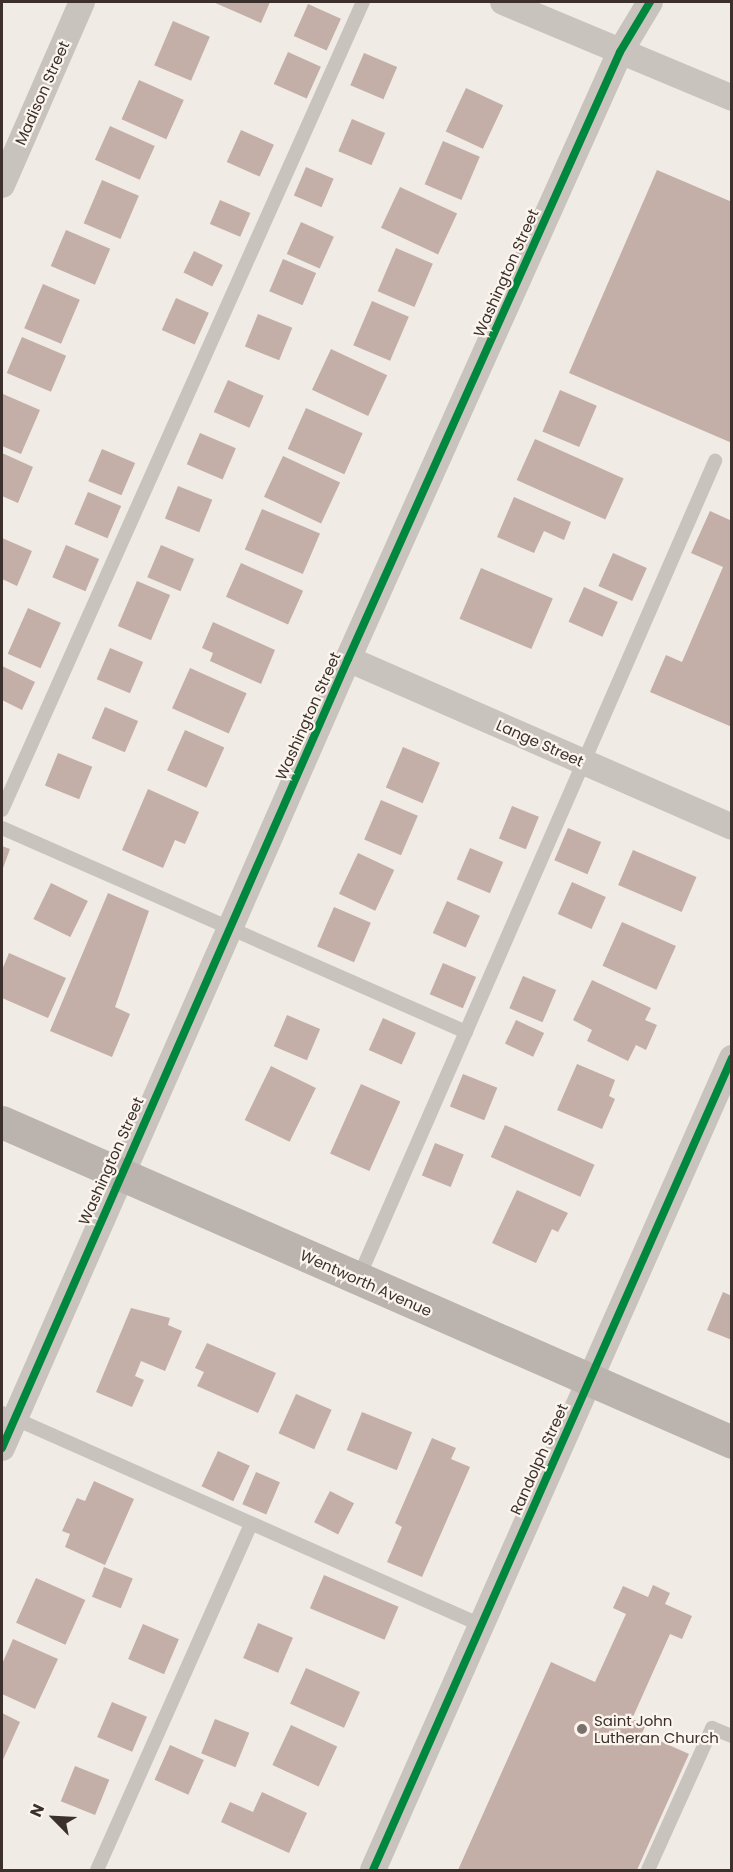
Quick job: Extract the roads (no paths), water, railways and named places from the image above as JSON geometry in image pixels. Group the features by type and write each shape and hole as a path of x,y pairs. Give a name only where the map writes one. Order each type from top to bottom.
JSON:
{"street":[{"name":"Madison Street","path":"2,185 82,2"},
{"path":"503,2 732,98"},
{"name":"Washington Street","path":"2,1448 8,1416 120,1174 620,52 650,2"},
{"name":"Lange Street","path":"348,659 732,826"},
{"name":"Randolph Street","path":"373,1870 732,1058"},
{"name":"Wentworth Avenue","path":"2,1122 732,1442"}],"lane":[{"path":"2,810 363,2"},
{"path":"358,1279 715,461"},
{"path":"2,828 466,1032"},
{"path":"8,1416 481,1625"},
{"path":"97,1870 251,1524"},
{"path":"648,1870 712,1728 732,1736"}],"place":[{"name":"Saint John Lutheran Church","path":"582,1729"}]}
